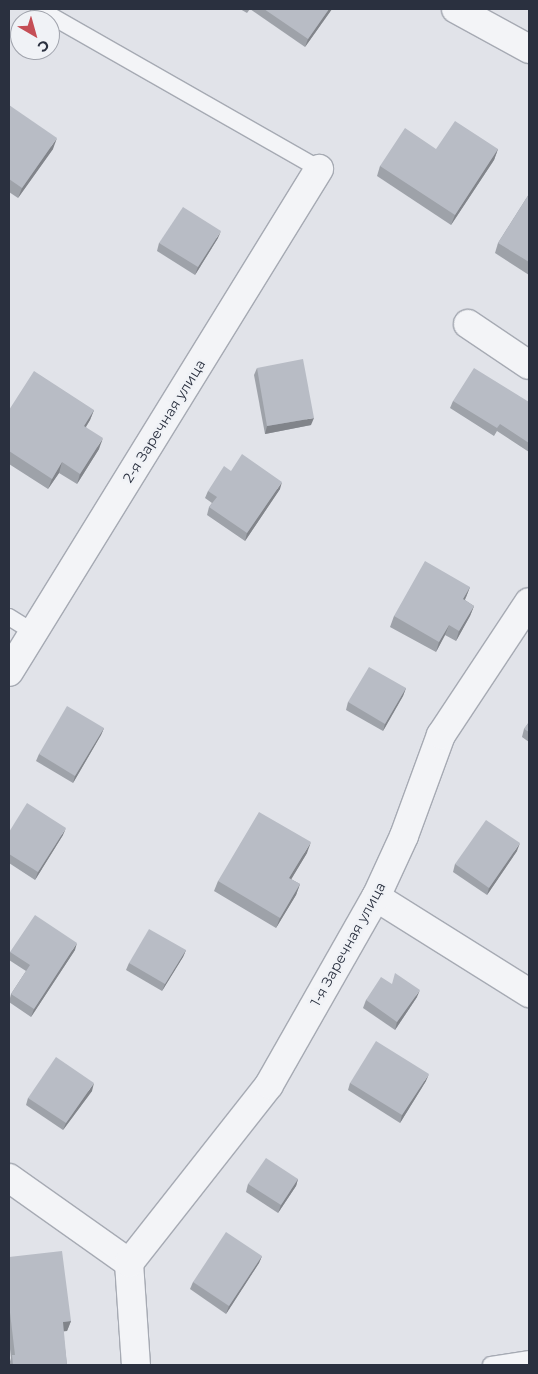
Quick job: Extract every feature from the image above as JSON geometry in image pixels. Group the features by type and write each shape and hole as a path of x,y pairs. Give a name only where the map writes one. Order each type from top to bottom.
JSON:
{"street":[{"path":"456,9 529,49"},
{"name":"2-я Заречная улица","path":"9,672 319,169"},
{"path":"468,324 529,365"},
{"name":"1-я Заречная улица","path":"129,1263 269,1085 376,898 404,836 441,735 529,602"},
{"path":"376,898 529,993"},
{"path":"9,1178 129,1263 136,1365"}],"lane":[{"path":"40,9 319,169"},
{"path":"9,617 33,632"},
{"path":"491,1365 529,1359"}],"building":[{"path":"264,9 329,9 308,39"},
{"path":"9,105 57,138 22,188 9,179"},
{"path":"455,121 498,149 455,215 380,166 405,128 436,149"},
{"path":"529,194 529,262 498,243"},
{"path":"183,207 221,231 198,267 159,243"},
{"path":"303,359 314,418 267,426 257,368"},
{"path":"474,368 529,402 529,443 500,424 497,428 453,401"},
{"path":"34,371 94,410 84,426 103,438 80,474 62,462 52,479 9,451 9,410"},
{"path":"242,454 282,482 247,533 209,507 217,497 208,491 224,466 231,471"},
{"path":"425,561 470,587 463,599 474,606 459,631 449,625 439,642 394,616"},
{"path":"369,667 406,688 385,724 348,702"},
{"path":"67,706 104,728 75,776 39,754"},
{"path":"529,722 529,732 524,729"},
{"path":"27,803 66,828 38,872 9,854 9,832"},
{"path":"259,812 311,842 289,878 300,884 280,918 218,881"},
{"path":"486,820 520,843 489,888 455,864"},
{"path":"35,915 77,943 34,1009 11,994 30,965 10,952"},
{"path":"149,929 186,950 165,984 129,963"},
{"path":"395,973 420,990 397,1022 366,1000 381,977 392,984"},
{"path":"376,1041 429,1074 402,1115 350,1083"},
{"path":"56,1057 94,1083 66,1123 28,1098"},
{"path":"266,1158 298,1179 281,1205 248,1184"},
{"path":"226,1232 262,1256 229,1306 193,1282"},
{"path":"62,1251 71,1321 63,1322 67,1365 13,1365 12,1355 15,1355 9,1304 9,1257"}]}
